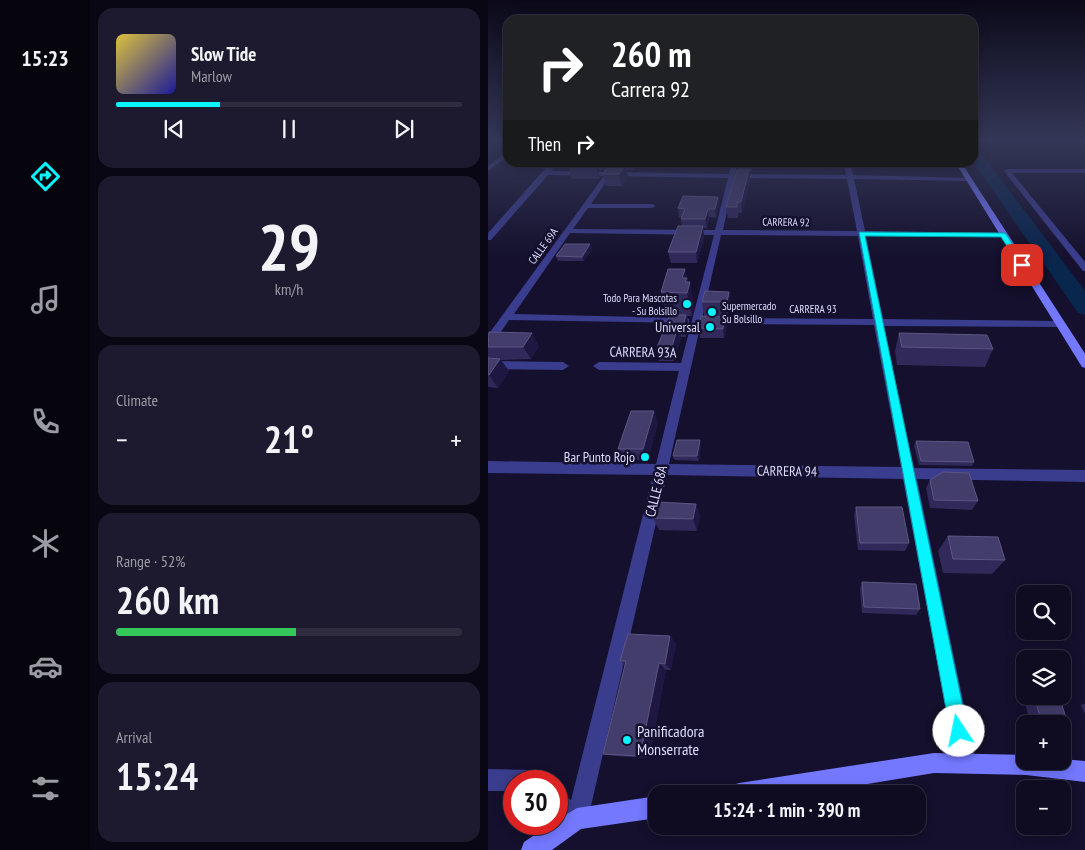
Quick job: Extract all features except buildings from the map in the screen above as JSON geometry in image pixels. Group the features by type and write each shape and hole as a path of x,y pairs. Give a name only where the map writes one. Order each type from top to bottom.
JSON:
{"street":[{"path":"488,238 540,180"},
{"name":"CALLE 69A","path":"488,343 605,180"},
{"name":"CALLE 68A","path":"577,819 731,180"},
{"path":"851,180 966,763"},
{"path":"968,180 1086,364"},
{"path":"1014,180 1086,269"},
{"path":"586,206 652,206"},
{"name":"CARRERA 92","path":"568,231 1004,235"},
{"name":"CARRERA 93","path":"506,317 697,321 879,321 1060,324"},
{"path":"488,365 563,366"},
{"name":"CARRERA 93A","path":"599,366 686,367"},
{"name":"CARRERA 94","path":"488,467 1086,476"},
{"path":"796,785 934,763 1026,765 1086,772"},
{"path":"488,780 503,780"},
{"path":"532,850 577,819 648,807"},
{"path":"568,811 577,819"}],"waterway":[{"path":"993,180 1086,308"}],"place":[{"name":"Todo Para Mascotas - Su Bolsillo","path":"687,304"},
{"name":"Supermercado Su Bolsillo","path":"712,312"},
{"name":"Universal","path":"710,327"},
{"name":"Bar Punto Rojo","path":"645,457"},
{"name":"Panificadora Monserrate","path":"627,740"}],"route":[{"path":"959,731 861,234 1004,235 1022,265"}]}
